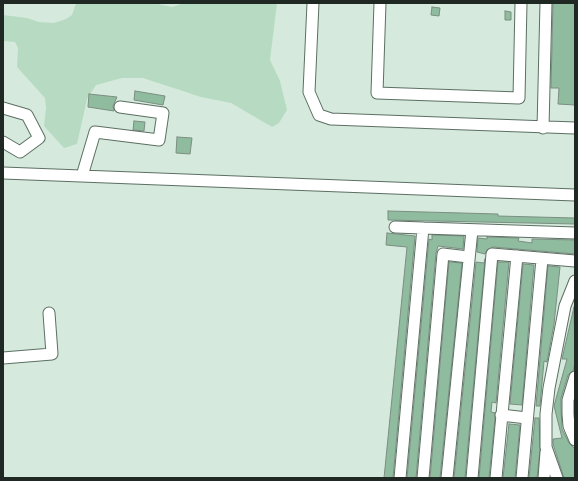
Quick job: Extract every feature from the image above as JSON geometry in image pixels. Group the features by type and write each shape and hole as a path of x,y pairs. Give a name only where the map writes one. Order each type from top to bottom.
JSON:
{"street":[{"path":"313,3 309,92 319,115 331,119 575,128"},
{"path":"380,3 377,93 519,98 521,3"},
{"path":"543,128 546,3"},
{"path":"82,176 95,132 159,140 163,113 120,107"},
{"path":"3,108 27,115 39,138 20,152 3,142"},
{"path":"3,173 575,195"},
{"path":"395,227 575,233"},
{"path":"400,478 423,228"},
{"path":"447,478 468,257 472,230"},
{"path":"423,478 443,254 468,257"},
{"path":"472,478 492,254 575,261"},
{"path":"496,478 517,256"},
{"path":"522,478 542,259"},
{"path":"544,478 546,414 549,388 565,306 575,281"},
{"path":"3,358 52,354 49,313"},
{"path":"575,377 572,400 572,426 575,440"},
{"path":"501,415 527,416 546,414"},
{"path":"546,447 557,478"}],"green space":[{"path":"76,3 154,3 172,7 184,3 277,3 270,60 280,81 287,110 279,123 272,127 231,103 201,97 143,78 122,78 96,85 87,99 77,144 64,148 44,126 46,108 45,98 17,67 18,48 15,42 3,41 3,15 27,18 39,22 54,23 66,19 72,15"}],"building":[{"path":"553,3 575,3 575,105 558,104 559,88 551,88"},
{"path":"432,7 440,8 439,16 431,15"},
{"path":"505,11 511,12 511,20 505,20"},
{"path":"135,91 165,96 163,105 134,100"},
{"path":"89,94 117,97 113,106 114,111 88,107"},
{"path":"134,121 145,122 144,131 133,130"},
{"path":"177,137 192,138 190,154 176,153"},
{"path":"388,211 575,218 575,224 388,220"},
{"path":"387,233 415,236 393,478 384,478 407,247 386,245"},
{"path":"432,235 464,236 463,249 438,246 436,253 416,478 407,478 429,239 432,240"},
{"path":"487,237 519,238 518,241 532,243 532,239 575,240 575,254 493,247 487,250 485,254 477,252 478,238 487,239"},
{"path":"485,259 465,478 454,478 476,262 484,263"},
{"path":"449,262 462,263 440,478 430,478"},
{"path":"498,262 509,262 496,403 492,402 491,412 495,413 495,418 489,478 479,478"},
{"path":"523,264 534,265 522,405 510,404"},
{"path":"548,266 560,267 554,324 547,362 544,361 540,406 536,406"},
{"path":"574,307 575,363 573,371 568,375 561,398 561,407 562,429 569,443 575,449 575,478 564,478 553,444 553,439 562,438 554,406 567,359 562,359"},
{"path":"535,418 539,418 540,450 537,478 529,478"},
{"path":"509,424 520,425 515,478 503,478"}]}
